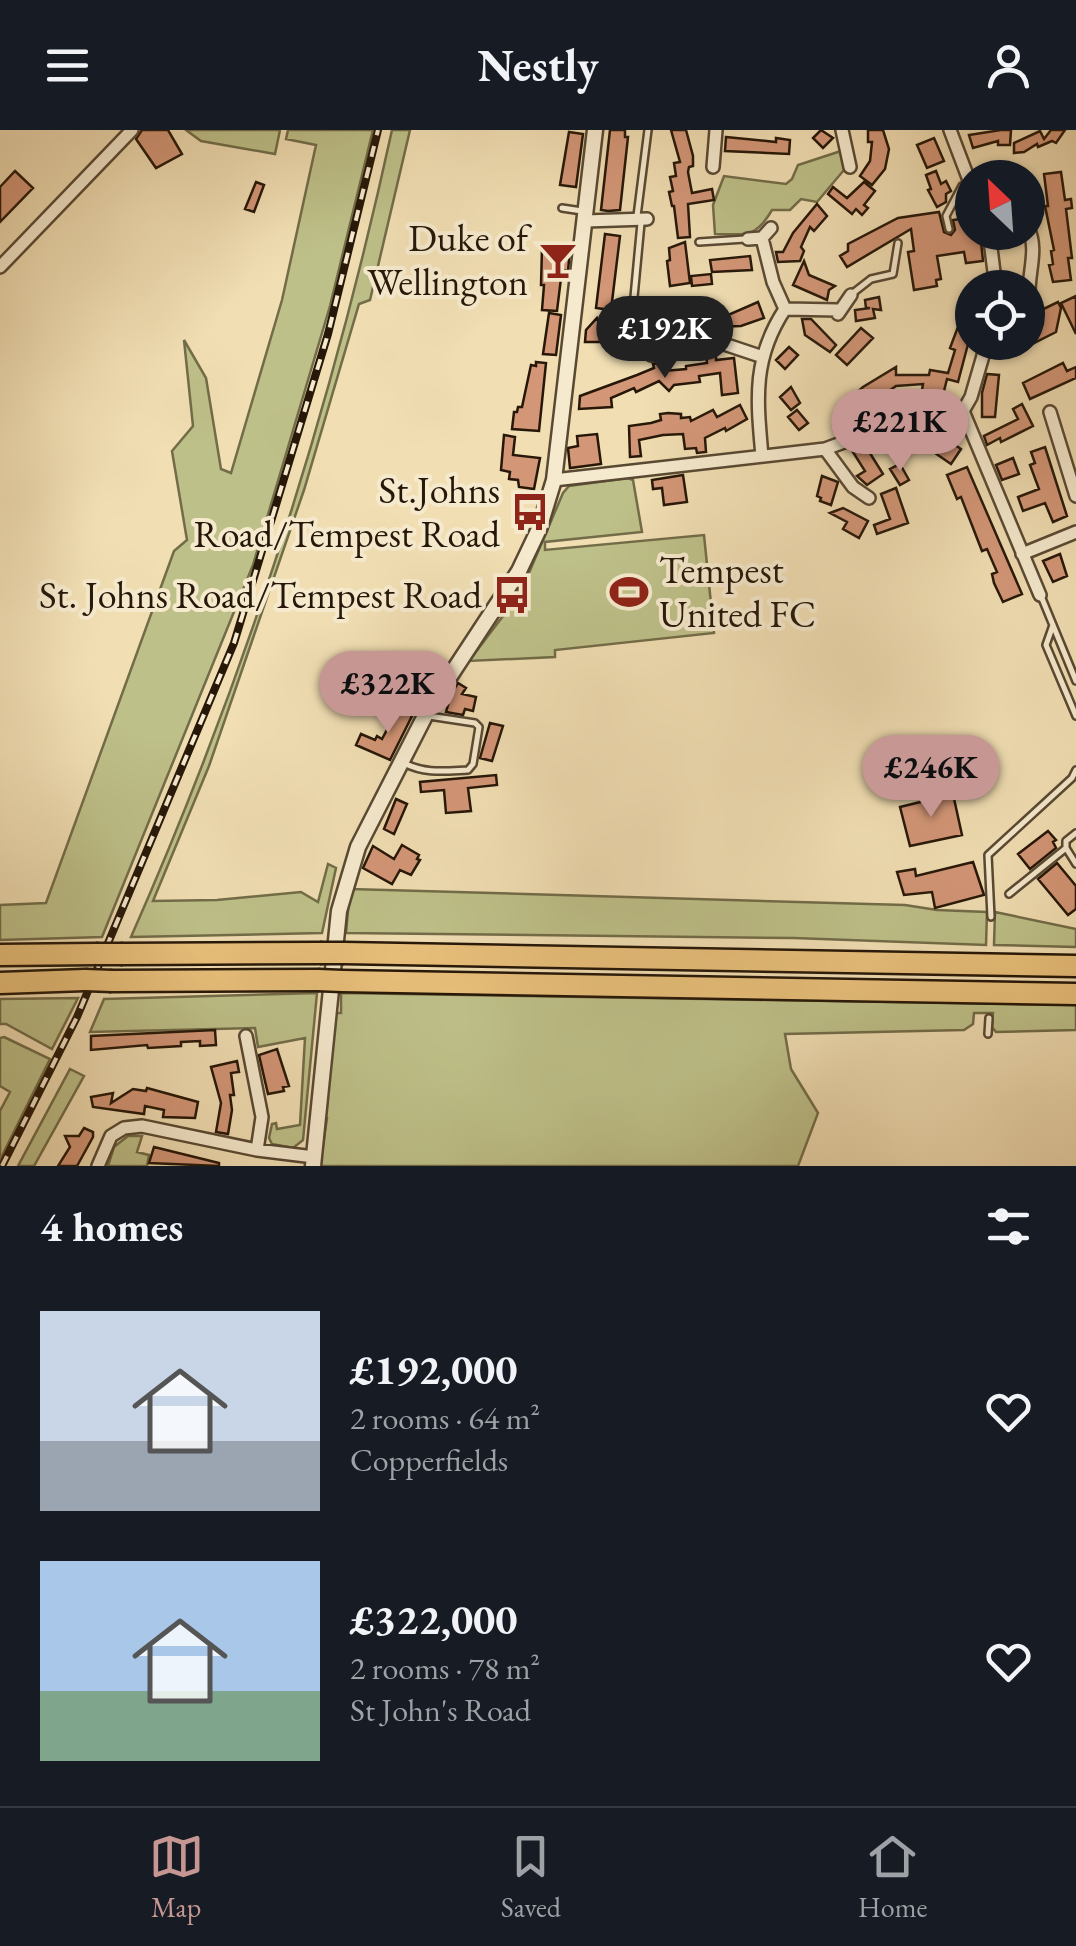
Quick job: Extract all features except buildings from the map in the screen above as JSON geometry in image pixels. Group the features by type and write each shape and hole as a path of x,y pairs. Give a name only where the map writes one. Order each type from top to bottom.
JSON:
{"highway":[{"path":"0,955 344,953 1076,966"},
{"path":"0,982 85,980 324,989 342,981 1076,994"}],"street":[{"path":"0,267 132,130"},
{"path":"98,1166 112,1136 133,1126 314,1161 324,989 344,884 358,846 426,715 519,571 539,529 554,480 595,130"},
{"path":"714,167 716,130"},
{"path":"842,130 850,167"},
{"path":"950,130 962,160"},
{"path":"585,216 641,220"},
{"path":"760,235 772,282 785,309"},
{"path":"785,309 838,314 851,295"},
{"path":"762,456 756,394 770,335 785,309"},
{"path":"651,355 665,347 722,343 763,357"},
{"path":"982,360 964,411 1040,595"},
{"path":"554,480 825,449 902,408 947,415 964,411"},
{"path":"1050,412 1076,496"},
{"path":"825,449 852,487 869,498"},
{"path":"1022,554 1076,532"},
{"path":"246,1036 250,1088 262,1116 257,1150"}],"lane":[{"path":"634,297 648,130"},
{"path":"949,229 946,216 955,199"},
{"path":"562,208 585,216"},
{"path":"699,242 760,235"},
{"path":"851,295 872,279 893,274 898,242"},
{"path":"1040,595 1076,681"},
{"path":"1053,625 1046,645 1076,716"},
{"path":"402,762 431,772 468,770 473,764 479,727 476,723 426,715"},
{"path":"991,917 988,854 1072,778 1076,770"},
{"path":"1076,833 1066,841 1076,864"},
{"path":"1009,894 1066,848"},
{"path":"988,1018 988,1034"}],"green space":[{"path":"186,130 280,130 275,154 201,141"},
{"path":"288,130 373,130 330,306 253,565 102,937 0,940 0,905 46,903 174,551 187,540 172,451 193,426 184,340 206,378 221,469 231,473 282,300 316,145 286,139"},
{"path":"392,130 410,130 370,300 359,304 304,490 209,766 153,901 301,892 318,902 328,864 336,868 322,933 131,937 211,741 282,540 342,336"},
{"path":"841,151 844,170 817,202 801,199 790,210 772,210 749,233 715,234 713,205 724,176 786,184 798,165"},
{"name":"Tempest United FC","path":"633,480 642,532 545,542 545,550 704,535 714,633 555,650 555,657 469,661 529,573 569,486"},
{"path":"350,889 905,905 987,912 986,945 794,938 346,933"},
{"path":"995,912 1076,929 1076,947 994,945"},
{"path":"317,993 303,1140 293,1148 272,1144 269,1138 272,1124 276,1123 277,1129 300,1125 305,1038 258,1047 255,1028 90,1032 104,999"},
{"path":"341,993 1076,1005 1076,1030 996,1032 992,1027 993,1013 974,1013 973,1024 964,1030 785,1034 791,1069 818,1113 798,1166 320,1166 334,1013 341,1013"},
{"path":"78,998 52,1049 0,1024 0,999"},
{"path":"0,1038 50,1059 0,1160 0,1111 10,1092 0,1086"},
{"path":"70,1069 84,1076 34,1166 18,1166"},
{"path":"128,1136 142,1136 137,1152 149,1155 147,1166 108,1166 114,1147"}],"railway":[{"path":"2,1166 77,1017 234,643 328,334 378,130"}],"place":[{"name":"Duke of Wellington","path":"558,260"},
{"name":"St.Johns Road/Tempest Road","path":"530,512"},
{"name":"Tempest United FC","path":"629,592"},
{"name":"St. Johns Road/Tempest Road","path":"512,595"}]}
